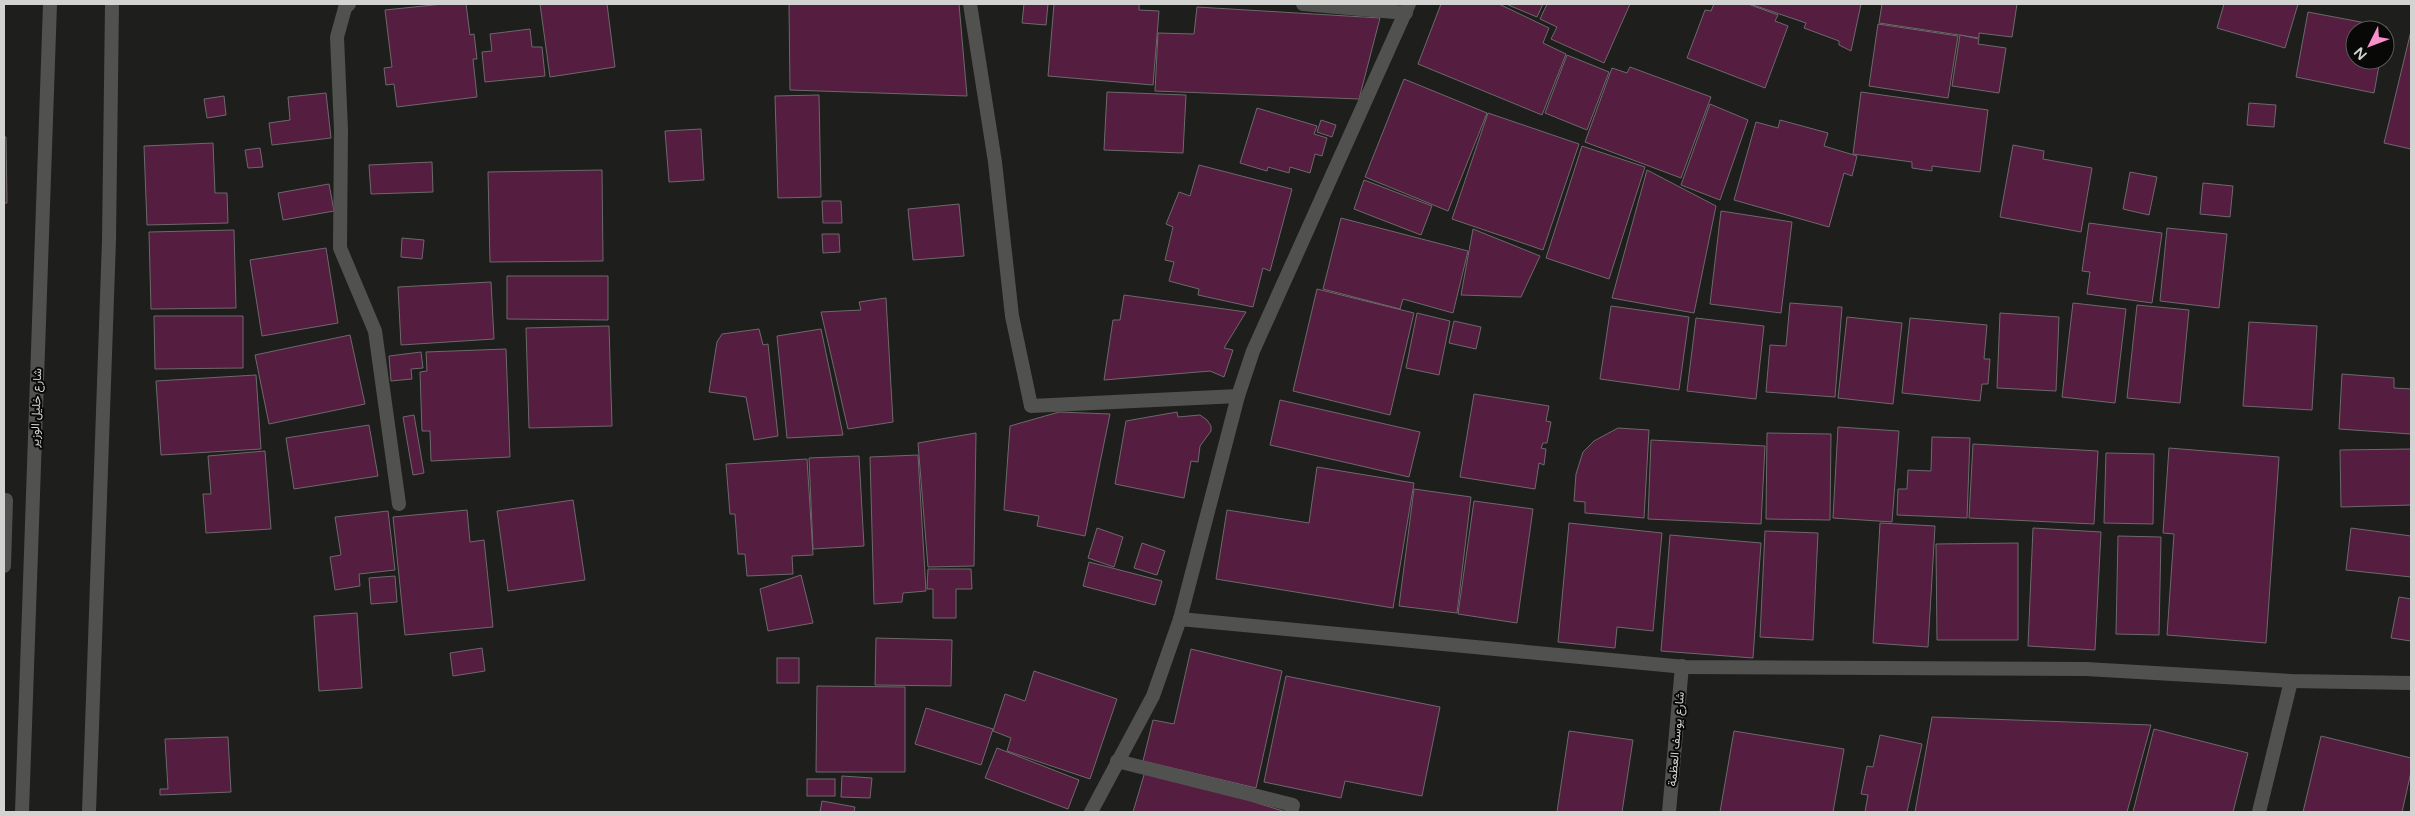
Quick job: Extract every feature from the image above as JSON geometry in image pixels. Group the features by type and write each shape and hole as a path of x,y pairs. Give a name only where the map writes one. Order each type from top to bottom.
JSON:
{"street":[{"name":"شارع خليل الوزير","path":"22,812 50,4"},
{"path":"89,812 110,240 112,4"},
{"path":"349,4 345,8 337,37 341,130 340,248 375,331 399,504"},
{"path":"970,4 995,162 1012,316 1030,406 1238,396"},
{"path":"1091,812 1154,696 1180,619 1238,396 1253,351 1408,8 1303,4"},
{"path":"4,500 6,500 4,566"},
{"path":"1180,619 1682,666 2086,668 2291,681 2411,684"},
{"name":"شارع يوسف العظمة","path":"1670,812 1682,666"},
{"path":"2259,812 2291,681"},
{"path":"1117,761 1293,805 1291,812"}],"building":[{"path":"443,4 466,4 470,35 474,34 477,59 473,59 477,97 397,107 394,84 386,85 384,68 392,67 385,10"},
{"path":"540,4 607,4 615,67 550,77"},
{"path":"789,4 959,4 967,96 790,90"},
{"path":"1024,4 1048,4 1046,25 1022,23"},
{"path":"1054,4 1139,4 1139,10 1159,11 1153,85 1048,76"},
{"path":"1441,4 1499,4 1549,28 1543,43 1566,54 1542,115 1418,64"},
{"path":"1506,4 1543,4 1537,17"},
{"path":"1547,4 1630,4 1604,63 1551,39 1557,27 1540,19"},
{"path":"1714,4 1748,4 1778,15 1775,21 1788,26 1765,88 1687,58 1705,10 1711,11"},
{"path":"1750,4 1861,4 1851,51 1839,45 1839,41 1804,28 1806,23"},
{"path":"1882,4 2017,4 2012,37 1979,33 1979,38 1879,23"},
{"path":"2224,4 2298,4 2285,48 2217,28"},
{"path":"1197,7 1380,18 1359,99 1155,91 1158,33 1194,34"},
{"path":"2308,12 2350,20 2345,20 2345,70 2378,70 2374,93 2296,77"},
{"path":"1878,24 1958,36 1948,98 1869,86"},
{"path":"530,29 532,47 542,47 545,76 485,82 482,52 492,51 490,34"},
{"path":"2411,31 2411,149 2384,143"},
{"path":"1960,35 1979,39 1978,44 2006,48 1999,93 1952,86"},
{"path":"1567,55 1609,72 1587,130 1545,113"},
{"path":"1630,67 1711,97 1681,178 1585,142 1612,68 1627,73"},
{"path":"1404,79 1487,113 1448,211 1365,177"},
{"path":"1107,92 1186,95 1183,153 1104,150"},
{"path":"1861,92 1988,110 1980,172 1932,166 1932,171 1912,168 1912,162 1853,154"},
{"path":"326,93 331,138 272,145 269,123 290,120 288,97"},
{"path":"819,95 821,197 778,198 775,96"},
{"path":"224,96 226,115 207,118 204,99"},
{"path":"2249,103 2276,105 2274,127 2247,125"},
{"path":"1710,104 1748,120 1720,200 1681,185"},
{"path":"1257,108 1317,126 1314,134 1327,138 1322,156 1315,154 1310,173 1290,167 1289,173 1268,167 1267,171 1240,163"},
{"path":"1488,113 1579,144 1543,250 1452,219"},
{"path":"1321,120 1336,125 1332,137 1317,132"},
{"path":"1780,120 1828,133 1824,146 1857,156 1852,176 1844,173 1829,227 1734,200 1756,122 1778,128"},
{"path":"701,129 704,180 669,182 665,131"},
{"path":"4,137 6,137 7,203 4,203"},
{"path":"213,143 215,193 227,193 228,223 147,225 144,146"},
{"path":"2013,145 2044,151 2043,159 2092,168 2081,232 2000,217"},
{"path":"1582,146 1645,167 1609,279 1546,258"},
{"path":"260,148 263,167 248,168 245,150"},
{"path":"432,162 433,192 371,194 369,165"},
{"path":"1199,165 1292,189 1270,271 1263,268 1253,307 1198,295 1199,289 1169,281 1174,262 1165,260 1173,227 1166,224 1179,192 1190,196"},
{"path":"602,170 603,261 490,262 488,172"},
{"path":"1647,170 1716,206 1694,313 1612,298"},
{"path":"2130,172 2157,177 2149,215 2123,209"},
{"path":"1364,180 1432,206 1421,235 1354,209"},
{"path":"2203,183 2233,186 2230,217 2200,214"},
{"path":"329,184 334,211 283,220 278,193"},
{"path":"822,201 841,201 842,223 823,223"},
{"path":"959,204 964,256 913,260 908,209"},
{"path":"1721,211 1792,222 1781,313 1710,304"},
{"path":"1341,218 1468,251 1453,313 1403,299 1400,309 1323,289"},
{"path":"2089,223 2162,233 2152,303 2087,294 2090,272 2082,271"},
{"path":"2167,228 2227,234 2219,308 2160,301"},
{"path":"1473,229 1540,256 1521,297 1461,295"},
{"path":"234,230 236,308 151,309 149,232"},
{"path":"822,234 839,234 840,252 823,253"},
{"path":"402,238 424,240 422,259 401,257"},
{"path":"326,248 338,323 262,336 250,260"},
{"path":"507,276 608,276 608,320 507,319"},
{"path":"491,282 494,339 401,345 398,287"},
{"path":"1317,289 1414,313 1390,415 1293,391"},
{"path":"1124,295 1246,312 1224,348 1233,350 1224,377 1210,371 1104,380 1113,320 1120,320"},
{"path":"886,298 893,422 848,429 821,312 861,310 859,302"},
{"path":"1790,303 1842,307 1835,397 1766,392 1770,345 1786,346"},
{"path":"2073,303 2126,309 2115,403 2062,397"},
{"path":"2137,305 2189,310 2180,403 2127,398"},
{"path":"1611,306 1689,317 1679,390 1600,379"},
{"path":"1417,313 1450,321 1439,375 1406,368"},
{"path":"2000,313 2059,317 2056,391 1997,388"},
{"path":"154,316 243,316 243,368 155,369"},
{"path":"1847,317 1902,323 1893,404 1838,398"},
{"path":"1696,318 1764,326 1756,399 1687,391"},
{"path":"1910,318 1987,325 1984,359 1990,359 1988,384 1982,384 1980,401 1902,393"},
{"path":"1454,321 1481,327 1476,349 1449,343"},
{"path":"2249,322 2317,326 2312,410 2243,406"},
{"path":"609,326 612,426 529,428 526,328"},
{"path":"759,329 763,345 768,344 778,436 754,440 746,397 709,392 717,342 722,334"},
{"path":"821,329 843,435 787,438 777,336"},
{"path":"350,335 365,404 269,424 255,355"},
{"path":"506,349 510,457 431,461 430,431 422,431 420,372 427,371 426,352"},
{"path":"421,352 423,368 411,369 412,379 391,381 389,356"},
{"path":"2342,374 2394,378 2394,388 2411,389 2411,434 2339,429"},
{"path":"256,375 261,449 161,455 156,381"},
{"path":"1474,394 1549,406 1546,421 1551,422 1547,443 1543,443 1541,448 1546,449 1544,465 1539,463 1535,489 1460,477"},
{"path":"1280,400 1420,432 1409,477 1270,445"},
{"path":"1059,412 1110,414 1085,536 1037,526 1039,516 1004,510 1010,426"},
{"path":"1177,412 1178,417 1200,415 1211,426 1211,431 1200,446 1198,462 1191,461 1184,498 1115,484 1126,421"},
{"path":"414,415 424,473 413,475 403,417"},
{"path":"369,425 378,476 294,489 286,438"},
{"path":"1838,427 1899,431 1892,522 1833,518"},
{"path":"1618,428 1649,430 1644,518 1585,513 1585,502 1574,501 1576,474 1583,452 1594,441"},
{"path":"976,433 974,566 928,567 918,443"},
{"path":"1767,433 1831,434 1830,520 1766,519"},
{"path":"1932,437 1970,438 1967,518 1897,515 1898,489 1907,489 1908,470 1931,471"},
{"path":"1651,440 1765,446 1761,524 1648,519"},
{"path":"1973,444 2098,451 2094,524 1969,518"},
{"path":"2169,448 2279,457 2266,643 2167,635 2174,534 2163,533"},
{"path":"2411,449 2411,505 2341,507 2340,450"},
{"path":"265,451 271,529 206,533 203,494 211,494 208,456"},
{"path":"2106,453 2154,454 2153,524 2104,523"},
{"path":"918,455 926,591 903,593 902,602 874,604 870,457"},
{"path":"859,456 864,546 813,549 809,458"},
{"path":"807,459 813,555 792,556 793,574 747,576 745,554 738,554 735,514 730,514 726,464"},
{"path":"1317,467 1414,483 1393,608 1216,579 1227,510 1309,523"},
{"path":"1414,489 1471,497 1457,613 1399,606"},
{"path":"573,500 585,580 508,591 497,511"},
{"path":"1474,501 1533,509 1517,623 1458,614"},
{"path":"467,510 470,542 484,540 493,627 405,635 393,517"},
{"path":"388,511 395,570 359,574 360,586 335,590 330,557 341,555 335,517"},
{"path":"1569,523 1662,533 1653,631 1617,627 1615,648 1558,642"},
{"path":"1880,523 1935,526 1928,647 1873,643"},
{"path":"1097,528 1123,537 1114,567 1088,558"},
{"path":"2033,528 2101,532 2095,650 2028,646"},
{"path":"2351,528 2411,536 2411,577 2346,570"},
{"path":"1765,531 1818,533 1813,640 1760,637"},
{"path":"1670,535 1761,543 1753,658 1661,651"},
{"path":"2118,536 2161,537 2159,635 2116,634"},
{"path":"1142,543 1165,551 1157,575 1134,568"},
{"path":"2018,543 2018,640 1937,640 1936,544"},
{"path":"1089,562 1162,581 1155,605 1083,586"},
{"path":"928,569 971,569 972,589 956,589 956,618 933,618 933,589 927,589"},
{"path":"801,575 813,623 768,631 760,589"},
{"path":"395,576 397,602 371,604 369,578"},
{"path":"2399,597 2411,599 2411,641 2391,638"},
{"path":"357,613 362,688 319,691 314,616"},
{"path":"876,638 952,640 951,686 875,685"},
{"path":"482,648 485,671 453,676 450,653"},
{"path":"1191,649 1282,671 1256,788 1143,761 1153,720 1174,724"},
{"path":"777,658 799,658 799,683 777,683"},
{"path":"1034,671 1117,699 1090,779 1007,751 1011,738 993,731 1005,694 1025,701"},
{"path":"1286,676 1440,707 1422,796 1345,781 1341,798 1264,782"},
{"path":"817,686 905,687 905,772 816,772"},
{"path":"926,708 993,729 981,765 915,744"},
{"path":"1932,717 2151,725 2127,812 1915,812"},
{"path":"2154,729 2248,753 2233,812 2133,812"},
{"path":"1569,731 1633,740 1622,812 1557,812"},
{"path":"1734,731 1844,749 1833,812 1720,812"},
{"path":"1880,735 1922,744 1907,812 1865,812 1868,795 1861,794 1867,766 1873,767"},
{"path":"2321,736 2411,758 2411,772 2402,812 2303,812"},
{"path":"228,737 231,792 160,795 160,789 168,789 165,739"},
{"path":"997,748 1079,780 1068,809 985,778"},
{"path":"1146,768 1286,812 1133,812"},
{"path":"842,776 872,778 870,798 841,797"},
{"path":"807,779 835,779 835,796 807,796"},
{"path":"822,801 855,807 854,812 820,812"}]}
